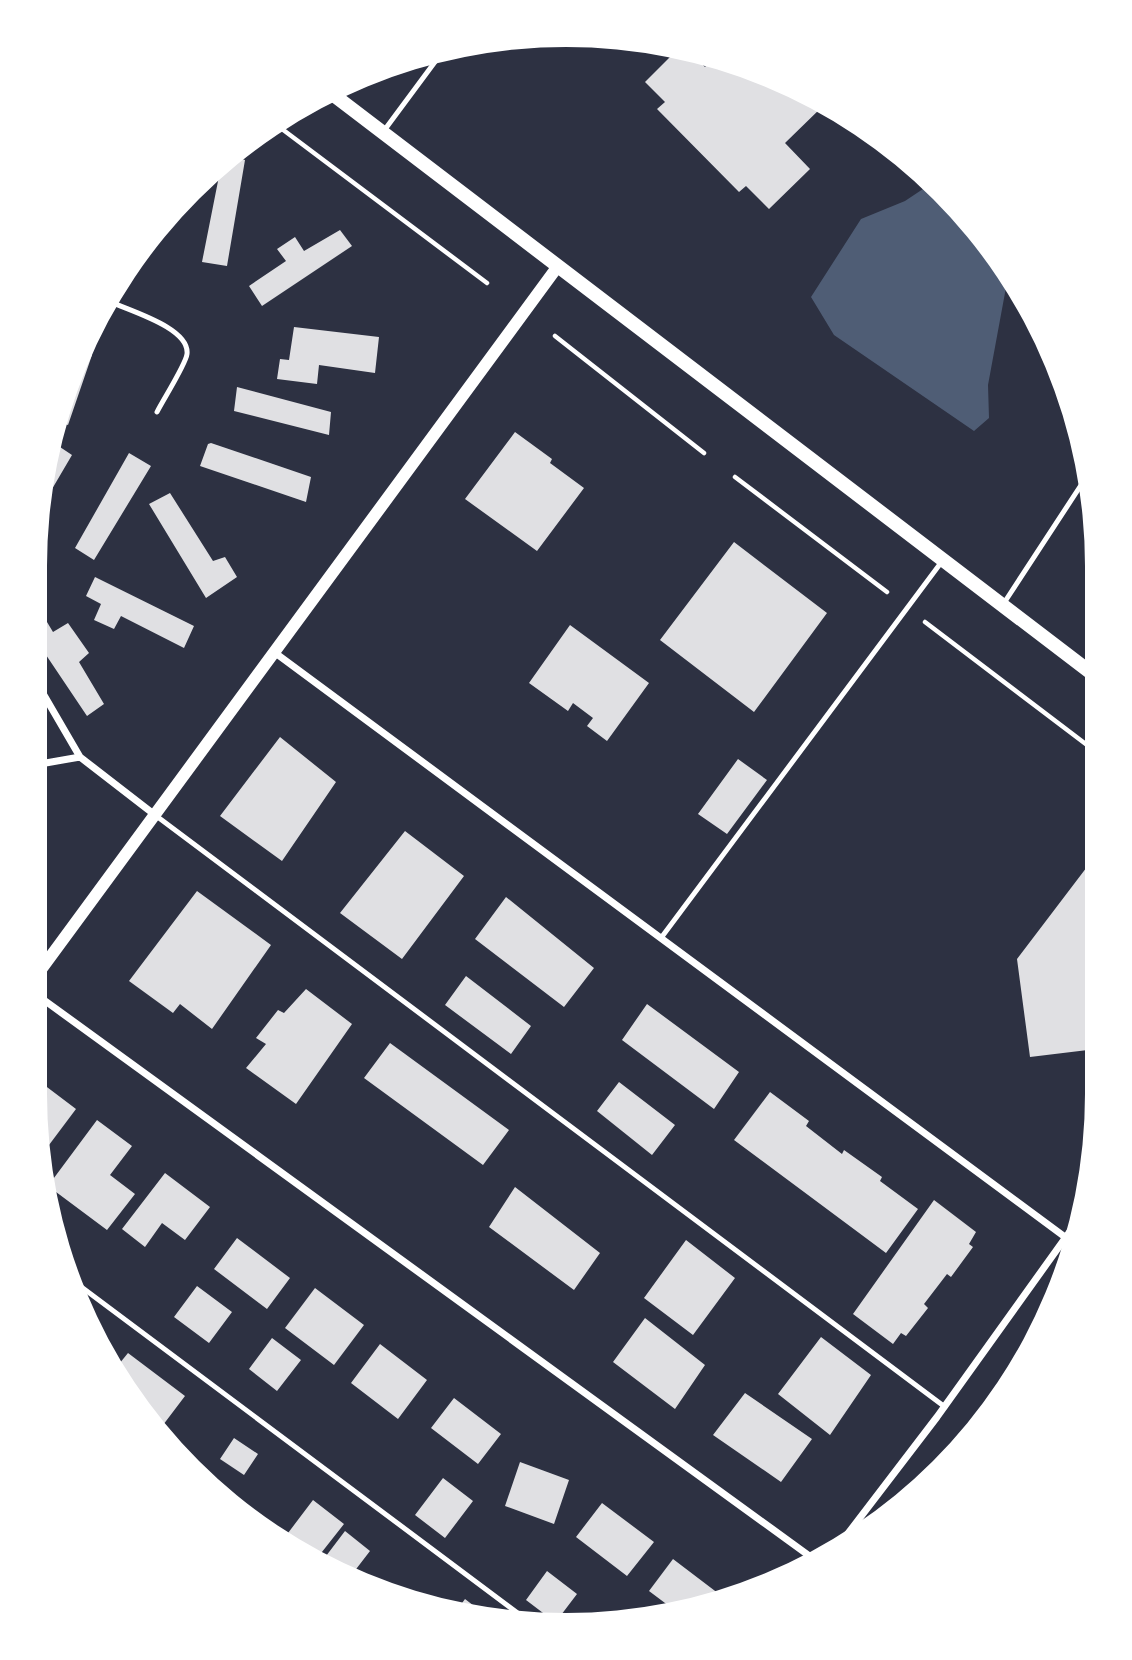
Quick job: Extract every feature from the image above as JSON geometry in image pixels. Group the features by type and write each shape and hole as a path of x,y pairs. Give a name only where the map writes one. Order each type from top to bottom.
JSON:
{"main road":[{"path":"340,100 1085,668"}],"street":[{"path":"47,962 558,266"},
{"path":"275,652 1064,1237"},
{"path":"47,700 80,757 155,816"},
{"path":"47,763 80,757"},
{"path":"47,1002 806,1553"},
{"path":"855,1524 945,1406 1064,1239"}],"lane":[{"path":"383,132 433,65"},
{"path":"118,305 174,330 184,340 187,355 157,412"},
{"path":"1003,606 1079,489"},
{"path":"661,938 943,560"},
{"path":"155,816 945,1406"},
{"path":"86,1290 515,1610"}],"path":[{"path":"285,131 487,283"},
{"path":"555,336 704,453"},
{"path":"735,477 887,592"},
{"path":"925,622 1085,743"}],"water":[{"path":"922,189 978,250 1005,291 988,385 989,418 974,431 834,335 811,297 861,219 905,201"}],"building":[{"path":"669,58 733,75 795,101 816,112 785,143 810,169 769,209 746,186 739,192 657,109 665,102 645,82"},
{"path":"245,160 227,266 202,262 218,182"},
{"path":"340,230 352,246 262,306 249,286 286,261 277,249 295,237 304,251"},
{"path":"294,327 379,337 375,373 319,365 317,384 277,379 280,359 289,360"},
{"path":"90,360 68,425 75,399"},
{"path":"237,387 331,412 329,435 234,411"},
{"path":"515,432 552,459 550,463 584,488 537,551 465,499"},
{"path":"208,444 311,477 306,502 200,466"},
{"path":"61,448 72,455 54,486"},
{"path":"129,453 151,466 94,560 75,548"},
{"path":"170,493 213,561 225,557 237,577 206,598 149,504"},
{"path":"734,542 827,613 754,712 660,640"},
{"path":"95,577 194,626 184,648 121,616 114,629 94,620 101,604 86,596"},
{"path":"47,622 53,632 68,623 89,653 79,662 104,704 87,716 47,656"},
{"path":"570,625 649,683 607,741 587,726 593,718 573,703 568,711 529,683"},
{"path":"280,737 336,782 282,861 220,816"},
{"path":"738,759 767,780 727,834 698,814"},
{"path":"405,831 464,876 402,959 340,913"},
{"path":"1085,870 1085,1050 1030,1057 1017,959"},
{"path":"197,891 271,945 212,1029 180,1004 173,1013 129,981"},
{"path":"506,897 594,968 564,1007 475,939"},
{"path":"466,976 531,1026 511,1054 445,1005"},
{"path":"306,989 352,1024 296,1104 246,1068 266,1044 256,1038 278,1010 284,1013"},
{"path":"647,1004 739,1072 714,1109 622,1040"},
{"path":"390,1043 509,1130 483,1165 364,1078"},
{"path":"619,1082 675,1125 652,1155 597,1111"},
{"path":"47,1087 76,1109 50,1144"},
{"path":"770,1092 809,1121 806,1126 842,1154 844,1150 882,1177 880,1181 918,1209 886,1253 734,1140"},
{"path":"97,1120 132,1146 110,1175 135,1194 107,1230 57,1192 54,1177"},
{"path":"165,1173 210,1207 185,1240 162,1223 145,1247 122,1229"},
{"path":"515,1187 600,1253 574,1290 489,1227"},
{"path":"934,1200 976,1232 969,1244 973,1247 951,1277 947,1274 924,1304 928,1308 906,1336 901,1333 893,1344 853,1314"},
{"path":"237,1238 290,1278 267,1309 214,1269"},
{"path":"686,1240 735,1278 693,1335 644,1298"},
{"path":"197,1286 232,1312 209,1343 174,1317"},
{"path":"315,1288 364,1325 334,1365 285,1328"},
{"path":"645,1318 705,1365 675,1409 613,1362"},
{"path":"821,1337 871,1375 830,1435 778,1394"},
{"path":"272,1338 301,1360 277,1391 249,1369"},
{"path":"380,1344 427,1380 398,1419 351,1383"},
{"path":"128,1353 185,1396 165,1423 154,1410 122,1361"},
{"path":"745,1393 812,1439 781,1482 713,1435"},
{"path":"454,1398 501,1434 478,1464 431,1428"},
{"path":"234,1438 258,1454 244,1475 220,1459"},
{"path":"520,1462 569,1480 554,1524 505,1506"},
{"path":"443,1478 473,1501 445,1538 415,1515"},
{"path":"313,1500 344,1524 323,1551 289,1532"},
{"path":"602,1503 654,1542 627,1576 576,1537"},
{"path":"345,1531 370,1551 357,1568 328,1554"},
{"path":"673,1559 715,1591 665,1603 649,1591"},
{"path":"547,1571 577,1594 563,1613 542,1612 526,1600"}]}
